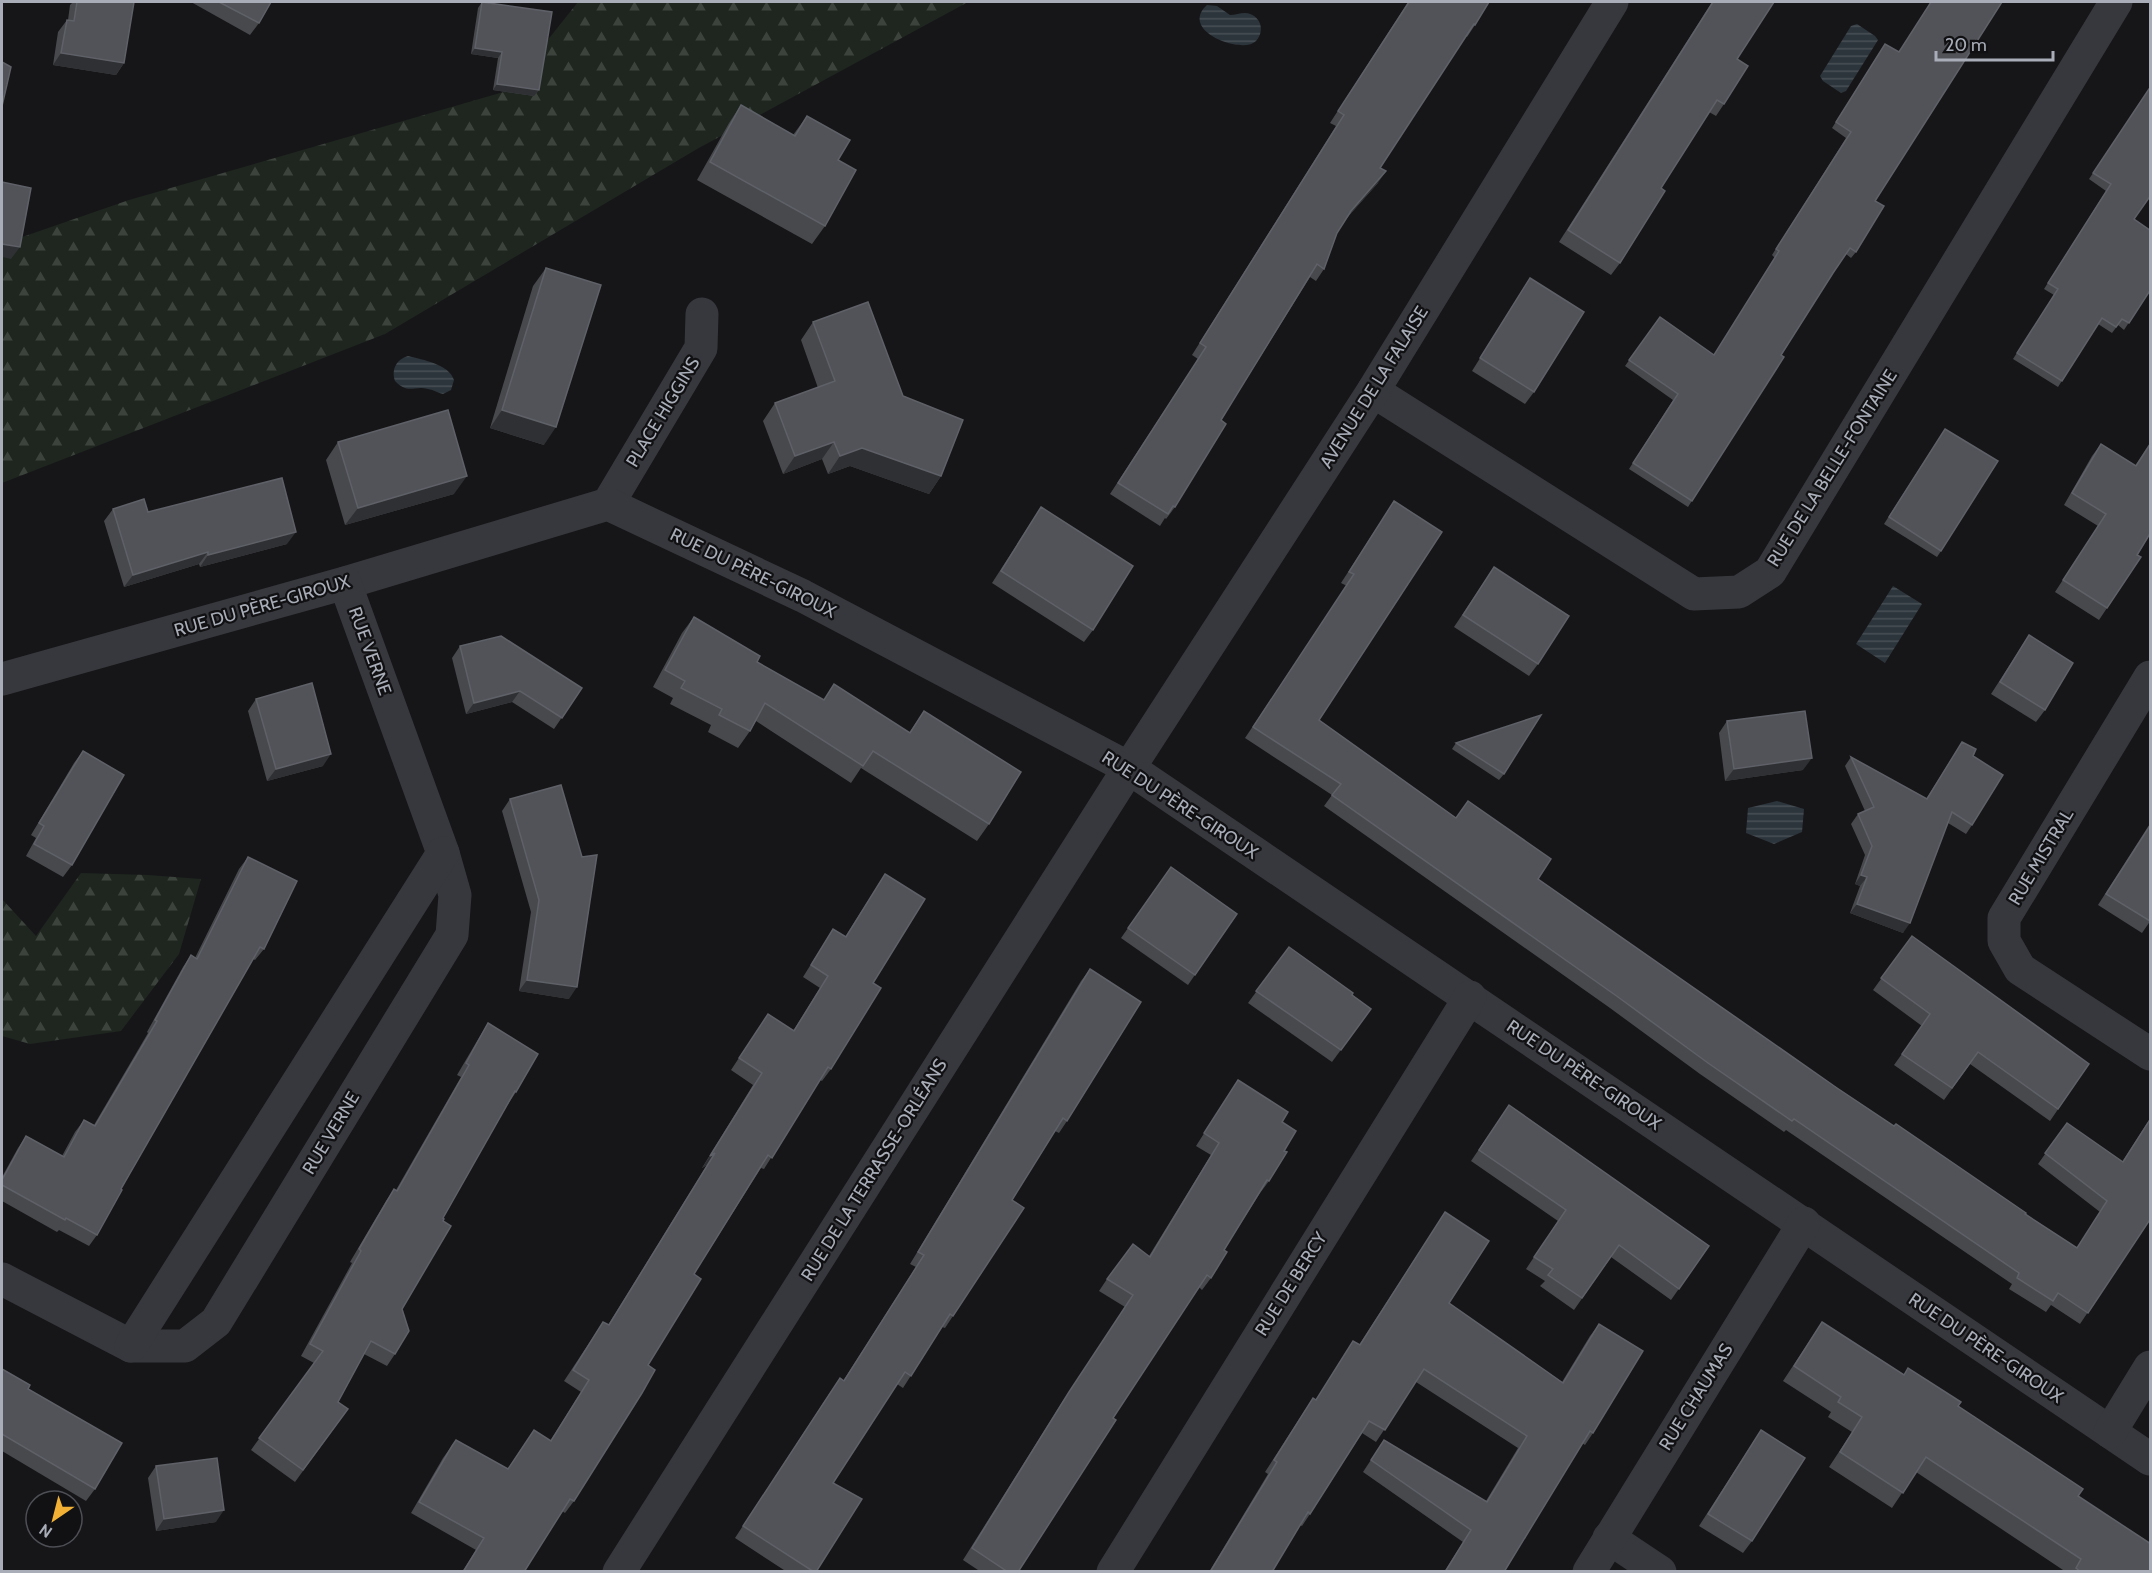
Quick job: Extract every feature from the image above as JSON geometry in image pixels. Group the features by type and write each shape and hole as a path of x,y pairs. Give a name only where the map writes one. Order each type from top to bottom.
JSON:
{"street":[{"name":"AVENUE DE LA FALAISE","path":"1130,768 1373,391 1612,2"},
{"name":"RUE DE LA BELLE-FONTAINE","path":"1373,391 1694,594 1739,592 1770,572 2116,2"},
{"name":"PLACE HIGGINS","path":"608,504 701,348 702,314"},
{"name":"RUE DU PÈRE-GIROUX","path":"2,679 345,583 608,504 803,596 1130,768 2151,1459"},
{"name":"RUE VERNE","path":"2,1279 131,1346 184,1346 216,1322 452,935 455,895 443,854 345,583"},
{"name":"RUE MISTRAL","path":"2151,677 2004,918 2004,941 2020,969 2151,1054"},
{"name":"RUE DE LA TERRASSE-ORLÉANS","path":"625,1569 1130,768"},
{"path":"131,1346 443,854"},
{"name":"RUE DE BERCY","path":"1113,1572 1470,998"},
{"name":"RUE CHAUMAS","path":"1589,1572 1804,1223"},
{"path":"2110,1432 2151,1367"},
{"path":"1609,1538 1660,1572"}],"green space":[{"path":"578,2 968,2 697,149 385,334 2,483 2,244 129,200 507,91"},
{"path":"81,873 201,879 179,954 121,1031 30,1044 2,1036 2,899 36,936"}],"shaded area":[{"path":"1207,5 1217,6 1230,15 1245,13 1254,16 1260,23 1259,37 1249,45 1239,45 1227,43 1206,32 1201,24 1200,15"},
{"path":"1857,24 1878,40 1846,91 1841,93 1823,81 1820,76 1851,26"},
{"path":"408,356 447,370 454,380 451,390 443,394 423,388 408,389 400,385 395,381 394,369 401,359"},
{"path":"1893,586 1922,604 1885,663 1856,644"},
{"path":"1777,801 1804,809 1802,832 1774,844 1746,833 1748,808"}],"building":[{"path":"77,2 134,2 124,63 61,53 67,20 74,21"},
{"path":"219,2 271,2 259,23"},
{"path":"482,2 552,12 539,90 497,84 502,52 475,48"},
{"path":"1409,2 1489,2 1380,168 1386,171 1351,211 1337,233 1324,269 1317,264 1221,420 1226,424 1175,507 1173,506 1168,514 1118,483 1206,347 1200,343 1344,115 1338,111"},
{"path":"1713,2 1774,2 1737,59 1748,66 1724,104 1717,100 1661,188 1665,191 1620,263 1568,230"},
{"path":"1931,2 2002,2 1875,201 1884,206 1856,252 1850,248 1833,273 1781,355 1784,357 1692,501 1633,463 1678,394 1629,360 1660,317 1714,355 1779,251 1776,249 1851,132 1836,122 1885,44 1899,52"},
{"path":"2,62 11,67 2,106"},
{"path":"2151,86 2151,195 2134,219 2151,231 2151,289 2129,323 2122,319 2116,327 2102,318 2062,381 2017,353 2058,289 2048,283 2111,184 2093,173"},
{"path":"741,105 795,136 807,116 850,140 838,160 856,170 825,226 710,162"},
{"path":"2,182 31,188 20,247 2,244"},
{"path":"546,268 601,285 556,427 502,410"},
{"path":"1530,278 1584,312 1534,392 1480,358"},
{"path":"868,302 903,396 963,420 941,476 862,448 840,456 834,442 795,456 775,403 835,381 813,322"},
{"path":"448,410 467,476 358,508 338,442"},
{"path":"1945,429 1998,461 1941,551 1889,517"},
{"path":"2151,443 2151,532 2137,555 2141,557 2107,608 2063,580 2106,514 2072,493 2101,444 2136,466"},
{"path":"282,478 296,532 208,555 208,552 133,575 113,509 144,499 148,512"},
{"path":"1394,501 1442,532 1319,720 1456,818 1468,801 1551,859 1538,879 1837,1088 1894,1126 1896,1124 2077,1248 2107,1201 2045,1153 2067,1123 2123,1162 2151,1118 2151,1218 2088,1313 2058,1293 2053,1301 2017,1278 2019,1273 1708,1063 1332,795 1341,784 1253,727 1354,574 1349,572"},
{"path":"1041,507 1133,566 1093,630 1001,571"},
{"path":"1494,567 1569,616 1538,664 1463,615"},
{"path":"694,617 760,656 757,662 824,700 834,684 910,733 924,711 1021,772 989,824 873,751 863,766 765,703 750,731 719,715 722,709 681,688 685,681 665,670"},
{"path":"2029,635 2073,663 2045,710 2000,682"},
{"path":"501,636 582,688 562,718 520,691 474,703 460,646"},
{"path":"312,683 331,754 276,769 256,699"},
{"path":"1805,711 1812,758 1734,769 1727,721"},
{"path":"1541,715 1504,774 1456,743"},
{"path":"1962,742 1976,749 1973,756 2003,775 1972,825 1952,812 1910,923 1857,904 1867,877 1861,875 1872,846 1858,814 1874,807 1851,757 1927,799"},
{"path":"83,751 124,775 72,865 34,844 44,826 39,823"},
{"path":"561,785 582,857 597,855 577,987 527,980 539,900 510,799"},
{"path":"2151,824 2151,920 2150,921 2106,894"},
{"path":"248,857 297,881 264,949 260,947 97,1235 2,1185 2,1180 26,1136 64,1157 84,1120 95,1126 157,1021 155,1020 191,955 197,959"},
{"path":"1171,867 1237,914 1195,975 1128,928"},
{"path":"885,874 925,899 873,983 881,988 831,1069 828,1067 772,1158 768,1155 694,1274 701,1279 648,1365 655,1370 642,1393 574,1501 570,1499 524,1572 463,1572 484,1538 419,1502 452,1446 456,1440 508,1469 534,1430 551,1441 589,1380 573,1370 603,1322 609,1325 762,1073 739,1058 768,1014 794,1031 828,976 811,965 833,929 846,937"},
{"path":"1912,936 2089,1064 2058,1109 1978,1052 1952,1088 1902,1054 1930,1014 1881,978"},
{"path":"1289,947 1353,993 1352,995 1371,1009 1341,1050 1256,991"},
{"path":"1090,969 1141,1002 1067,1121 1063,1118 1012,1200 1024,1208 953,1316 950,1314 911,1376 905,1372 833,1483 862,1499 814,1572 743,1526 840,1378 844,1381 924,1255 918,1252"},
{"path":"488,1023 538,1054 443,1218 443,1221 451,1226 402,1309 409,1331 395,1354 371,1341 338,1402 348,1409 303,1470 259,1438 323,1351 310,1344 361,1251 359,1249 394,1189 397,1191 469,1065 466,1063"},
{"path":"1238,1080 1288,1112 1282,1122 1296,1131 1284,1151 1287,1152 1224,1250 1227,1252 1211,1278 1207,1275 1113,1418 1116,1420 1018,1572 1008,1572 972,1548 1069,1392 1133,1295 1107,1279 1133,1244 1150,1257 1219,1143 1204,1133"},
{"path":"1509,1105 1709,1246 1679,1289 1619,1245 1582,1298 1548,1275 1553,1269 1534,1257 1566,1210 1479,1150"},
{"path":"1445,1212 1489,1241 1449,1303 1563,1383 1599,1324 1643,1351 1593,1433 1590,1431 1504,1572 1445,1572 1471,1530 1371,1460 1384,1440 1487,1502 1527,1436 1424,1369 1385,1430 1369,1421 1310,1514 1308,1512 1272,1572 1210,1572 1277,1462 1274,1460 1313,1398 1316,1400 1353,1341 1360,1345"},
{"path":"1822,1322 1904,1375 1908,1368 1961,1402 1958,1406 2083,1489 2078,1496 2151,1544 2151,1572 2081,1572 2076,1568 2081,1559 1926,1457 1903,1493 1840,1452 1862,1417 1838,1402 1841,1397 1794,1366"},
{"path":"2,1369 30,1385 28,1389 122,1443 95,1489 2,1434"},
{"path":"1761,1430 1805,1458 1752,1541 1708,1514"},
{"path":"217,1458 224,1510 164,1519 156,1466"}]}
